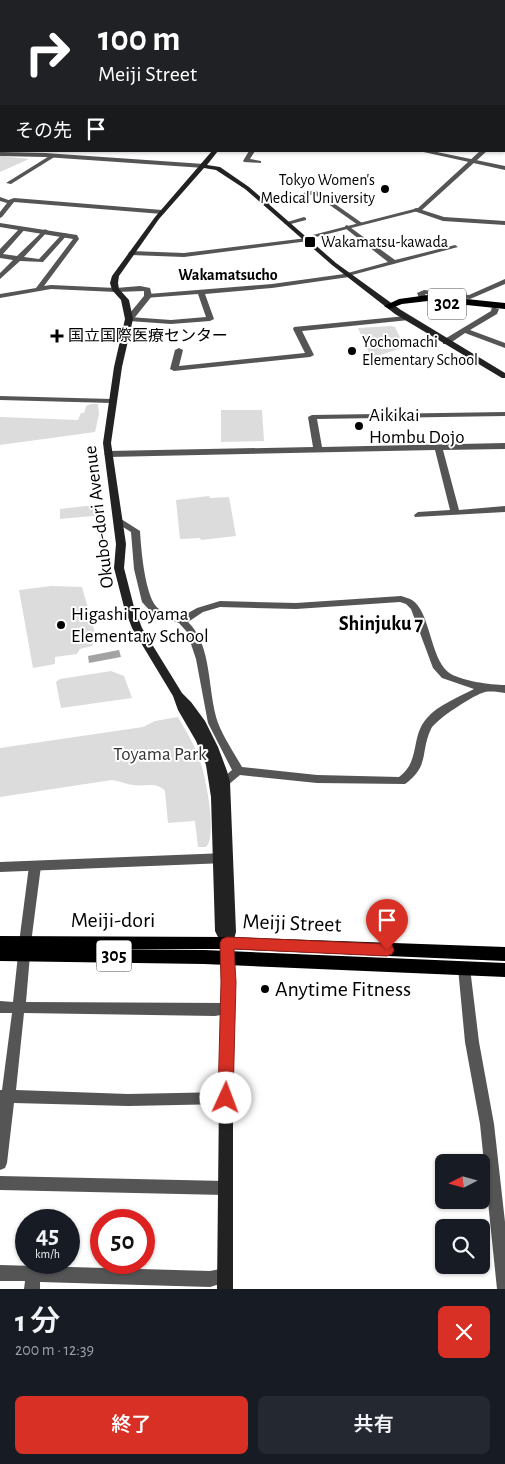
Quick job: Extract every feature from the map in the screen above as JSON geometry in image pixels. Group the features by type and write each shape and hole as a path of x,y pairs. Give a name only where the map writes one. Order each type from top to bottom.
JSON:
{"main road":[{"path":"129,319 125,300 116,290 114,283 116,276 130,253 162,212 214,152"},
{"path":"204,166 218,168 266,204 348,275 388,306 446,342 503,373"},
{"name":"302","path":"388,306 400,300 423,298 505,306"},
{"name":"302","path":"388,306 424,302 505,310"},
{"name":"Okubo-dori Avenue","path":"129,319 118,367 108,436 108,454 121,544 119,568 129,607 137,628 178,696 182,710 201,740 215,780 223,859"},
{"name":"Okubo-dori Avenue","path":"178,696 188,704 208,736 220,764 224,782 221,931 227,951 228,1009 225,1283"},
{"name":"Meiji-dori","path":"0,942 24,949"},
{"name":"Meiji-dori","path":"0,954 24,949 227,951"},
{"name":"Meiji Street","path":"227,951 505,954"},
{"name":"Meiji Street","path":"227,951 505,970"}],"street":[{"path":"251,152 246,161 258,162"},
{"path":"427,152 505,168"},
{"path":"130,253 184,254 305,239 423,208 483,152"},
{"path":"0,154 42,153 53,156 204,166"},
{"path":"9,184 53,156"},
{"path":"266,204 315,192 360,224"},
{"path":"0,199 162,212"},
{"path":"0,216 11,202 9,201"},
{"path":"416,210 443,218 504,222"},
{"path":"287,223 304,219"},
{"path":"1,226 75,236 76,239 39,288"},
{"path":"347,227 392,262"},
{"path":"0,255 23,228"},
{"path":"0,278 44,231"},
{"path":"0,255 41,261 65,234"},
{"path":"148,296 201,292 348,275 455,247"},
{"path":"423,298 421,293 426,292 470,297 505,281"},
{"path":"0,296 51,287 148,290 148,296 129,319"},
{"path":"129,319 171,322 210,319 201,292"},
{"path":"446,342 494,312 495,309"},
{"path":"178,350 174,369 310,355 298,329 406,318"},
{"path":"464,330 505,346"},
{"path":"0,398 112,401"},
{"path":"318,450 312,417 505,414"},
{"path":"108,454 505,446"},
{"path":"438,447 455,513"},
{"path":"418,515 505,509"},
{"path":"118,520 134,531 139,569 147,602 155,611 182,620 192,631 198,644 213,723 238,771"},
{"path":"182,620 200,610 220,604 296,606 401,599 409,602 415,608 437,666 446,676 483,688 505,689"},
{"path":"224,782 238,771 317,779 401,781 417,766 424,732 431,720 483,688"},
{"path":"0,867 223,859"},
{"path":"0,1163 4,1096 19,1008 24,949 36,866"},
{"path":"464,968 472,1042 487,1124 504,1289"},
{"path":"0,1007 228,1009"},
{"path":"4,1096 128,1100 226,1098"},
{"path":"0,1183 226,1188"},
{"path":"0,1273 15,1273"},
{"path":"32,1289 34,1274"},
{"path":"63,1274 210,1279 225,1283"}],"green space":[{"path":"0,156 29,159 0,172"},
{"path":"395,327 405,347 371,358 358,328"},
{"path":"98,404 99,414 95,432 0,445 0,417 78,420 81,413 84,413 86,406"},
{"path":"221,410 262,410 264,441 221,442"},
{"path":"209,496 210,498 229,497 236,536 201,540 200,538 180,539 176,500"},
{"path":"103,504 104,515 60,519 60,509"},
{"path":"51,586 82,587 96,637 92,646 80,649 77,654 55,657 55,664 33,668 19,590"},
{"path":"111,671 124,676 132,698 61,708 56,682 60,679"},
{"name":"Toyama Park","path":"178,717 196,750 204,775 211,817 211,830 206,847 198,847 195,821 168,823 165,791 158,786 133,785 112,780 0,797 0,748 143,727 155,721"}],"shaded area":[{"path":"119,650 121,657 89,663 88,656"}],"place":[{"name":"Tokyo Women's Medical University","path":"385,189"},
{"name":"Wakamatsu-kawada","path":"310,242"},
{"name":"国立国際医療センター","path":"57,336"},
{"name":"Yochomachi Elementary School","path":"352,351"},
{"name":"Aikikai Hombu Dojo","path":"359,426"},
{"name":"Higashi Toyama Elementary School","path":"61,625"},
{"name":"Anytime Fitness","path":"265,989"}],"district":[{"name":"Wakamatsucho","path":"228,275"},
{"name":"Shinjuku 7","path":"381,624"}],"route":[{"path":"226,1098 229,982 227,943 387,950"}]}
